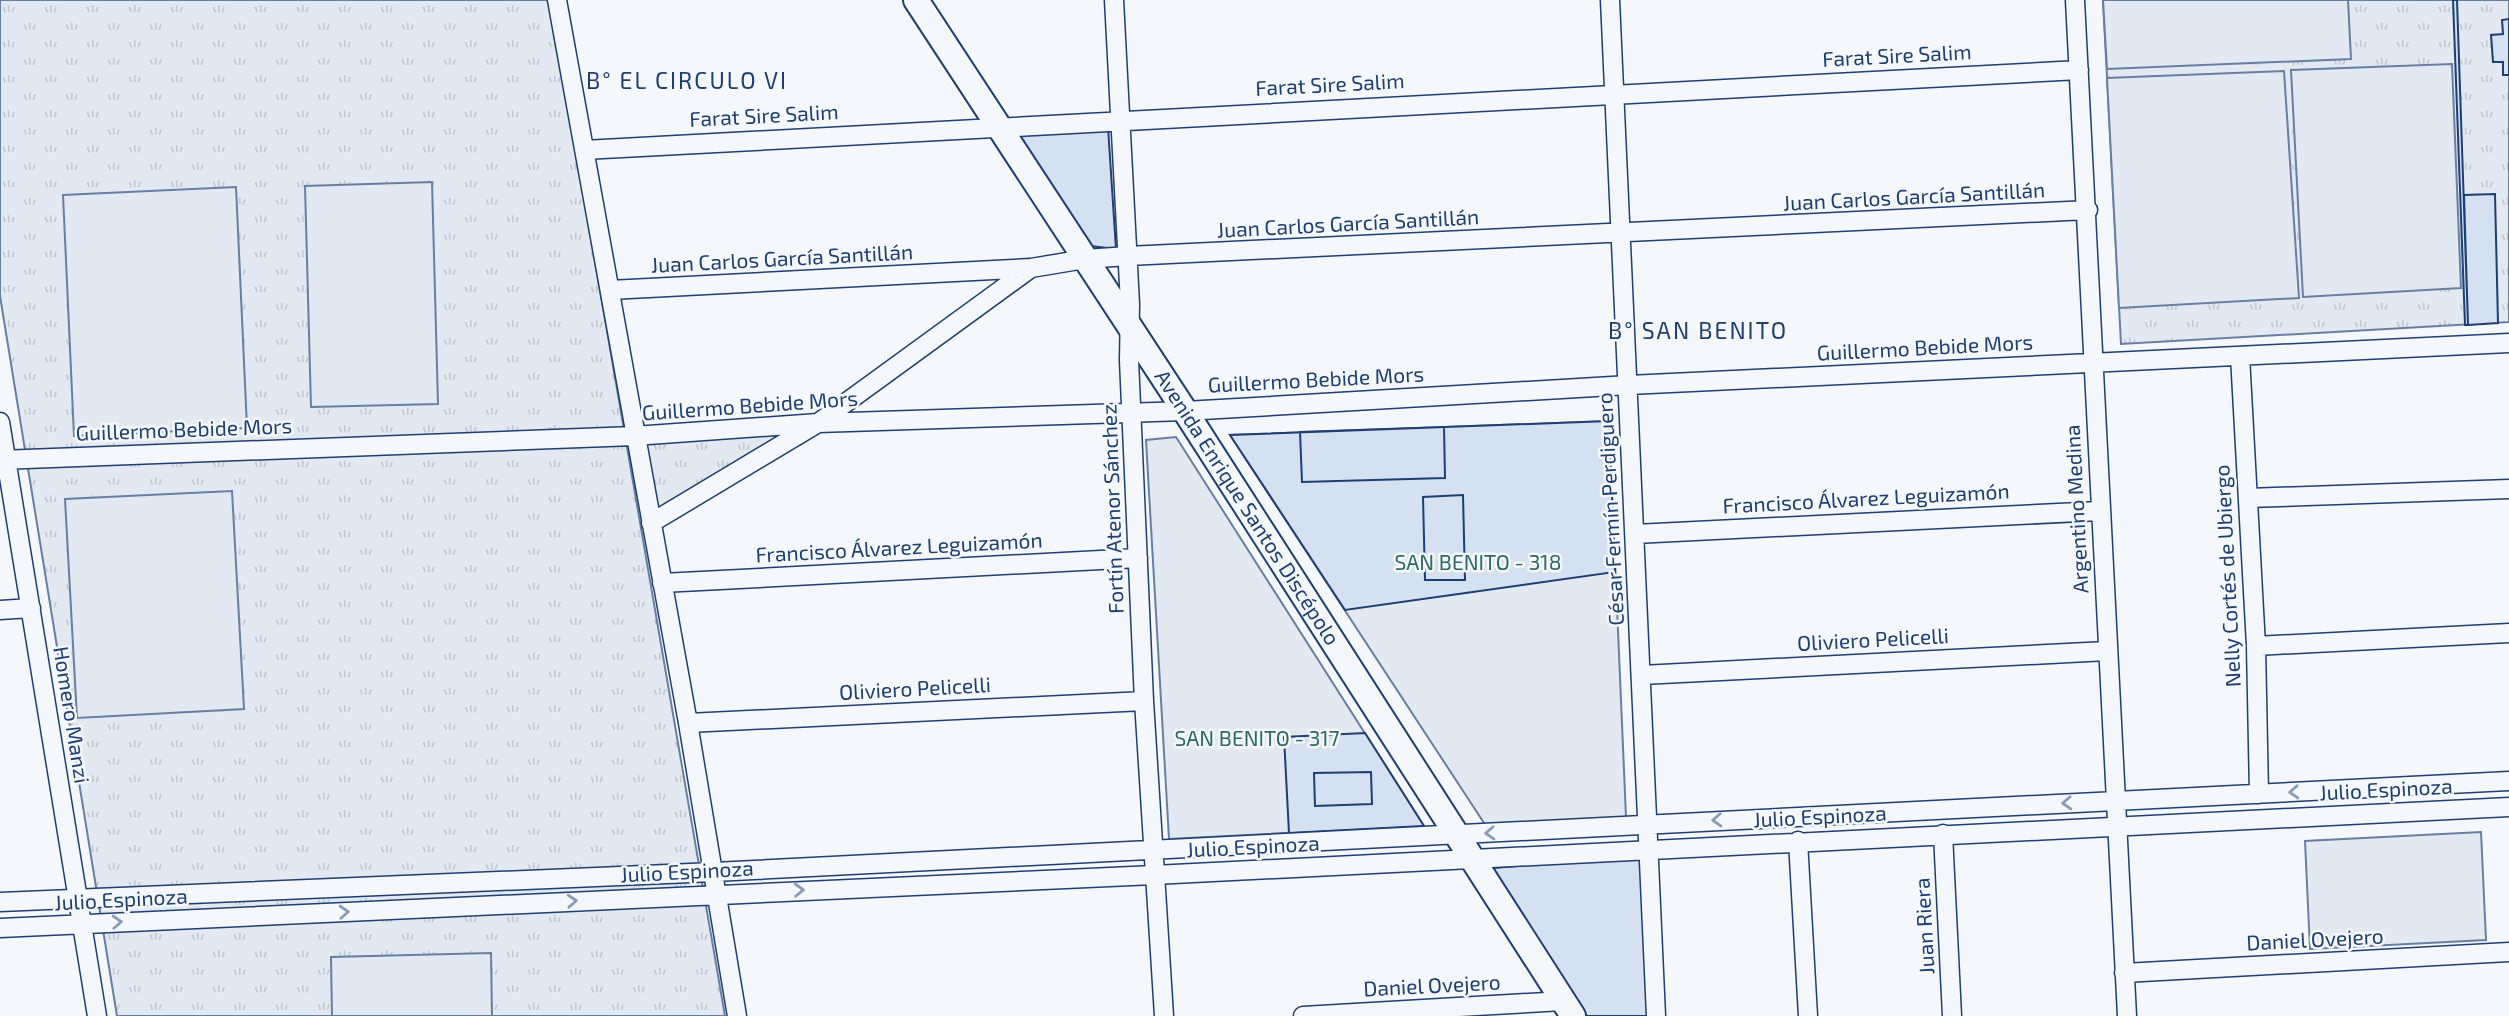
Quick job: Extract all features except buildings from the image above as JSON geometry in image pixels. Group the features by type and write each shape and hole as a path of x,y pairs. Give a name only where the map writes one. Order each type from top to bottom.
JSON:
{"main road":[{"name":"Avenida Enrique Santos Discépolo","path":"916,0 1185,411 1568,1009"}],"street":[{"path":"557,0 688,723 737,1016"},
{"name":"Fortín Atenor Sánchez","path":"1114,0 1128,256 1144,701 1164,1016"},
{"name":"César Fermín Perdiguero","path":"1610,0 1656,1016"},
{"name":"Argentino Medina","path":"2076,0 2127,1016"},
{"name":"Farat Sire Salim","path":"584,150 998,125 2079,70"},
{"name":"Juan Carlos García Santillán","path":"610,290 1031,268 1085,259 1128,256 1620,235 2088,210"},
{"path":"651,523 818,423 1031,268"},
{"name":"Guillermo Bebide Mors","path":"3,460 634,436 818,423 1185,411 1629,385 2509,343"},
{"name":"Nelly Cortés de Ubiergo","path":"2240,356 2256,646 2259,794"},
{"name":"Homero Manzi","path":"0,422 3,460 31,608 97,1016"},
{"path":"2248,498 2509,489"},
{"name":"Francisco Álvarez Leguizamón","path":"1634,534 2100,511"},
{"name":"Francisco Álvarez Leguizamón","path":"662,583 1138,558"},
{"path":"0,610 31,608"},
{"path":"2256,646 2509,633"},
{"name":"Oliviero Pelicelli","path":"1642,675 2107,651"},
{"name":"Oliviero Pelicelli","path":"688,723 1144,701"},
{"name":"Julio Espinoza","path":"0,902 714,872 2509,781"},
{"name":"Julio Espinoza","path":"0,928 1154,875 1650,848 2509,807"},
{"name":"Juan Riera","path":"1943,834 1952,1016"},
{"path":"1798,841 1808,1016"},
{"name":"Daniel Ovejero","path":"2124,973 2509,952"},
{"name":"Daniel Ovejero","path":"1303,1016 1568,1009"}],"green space":[{"path":"0,0 550,0 725,1016 117,1016 0,296"},
{"path":"2103,0 2509,0 2509,322 2121,344"},
{"path":"2103,0 2348,0 2351,59 2107,69"},
{"path":"2452,64 2461,288 2303,297 2291,70"},
{"path":"2284,71 2299,298 2119,308 2107,78"},
{"path":"432,182 438,404 311,407 305,186"},
{"path":"236,187 247,428 74,436 63,195"},
{"name":"SAN BENITO - 318","path":"1609,421 1626,817 1486,826 1230,435"},
{"path":"798,430 656,517 640,441"},
{"name":"SAN BENITO - 317","path":"1176,437 1424,826 1169,839 1146,440"},
{"path":"232,491 244,709 77,718 65,499"},
{"path":"2481,832 2486,940 2310,949 2305,841"},
{"path":"491,953 492,1016 332,1016 331,957"}],"district":[{"name":"B° EL CIRCULO VI","path":"687,81"},
{"name":"B° SAN BENITO","path":"1698,331"}]}
